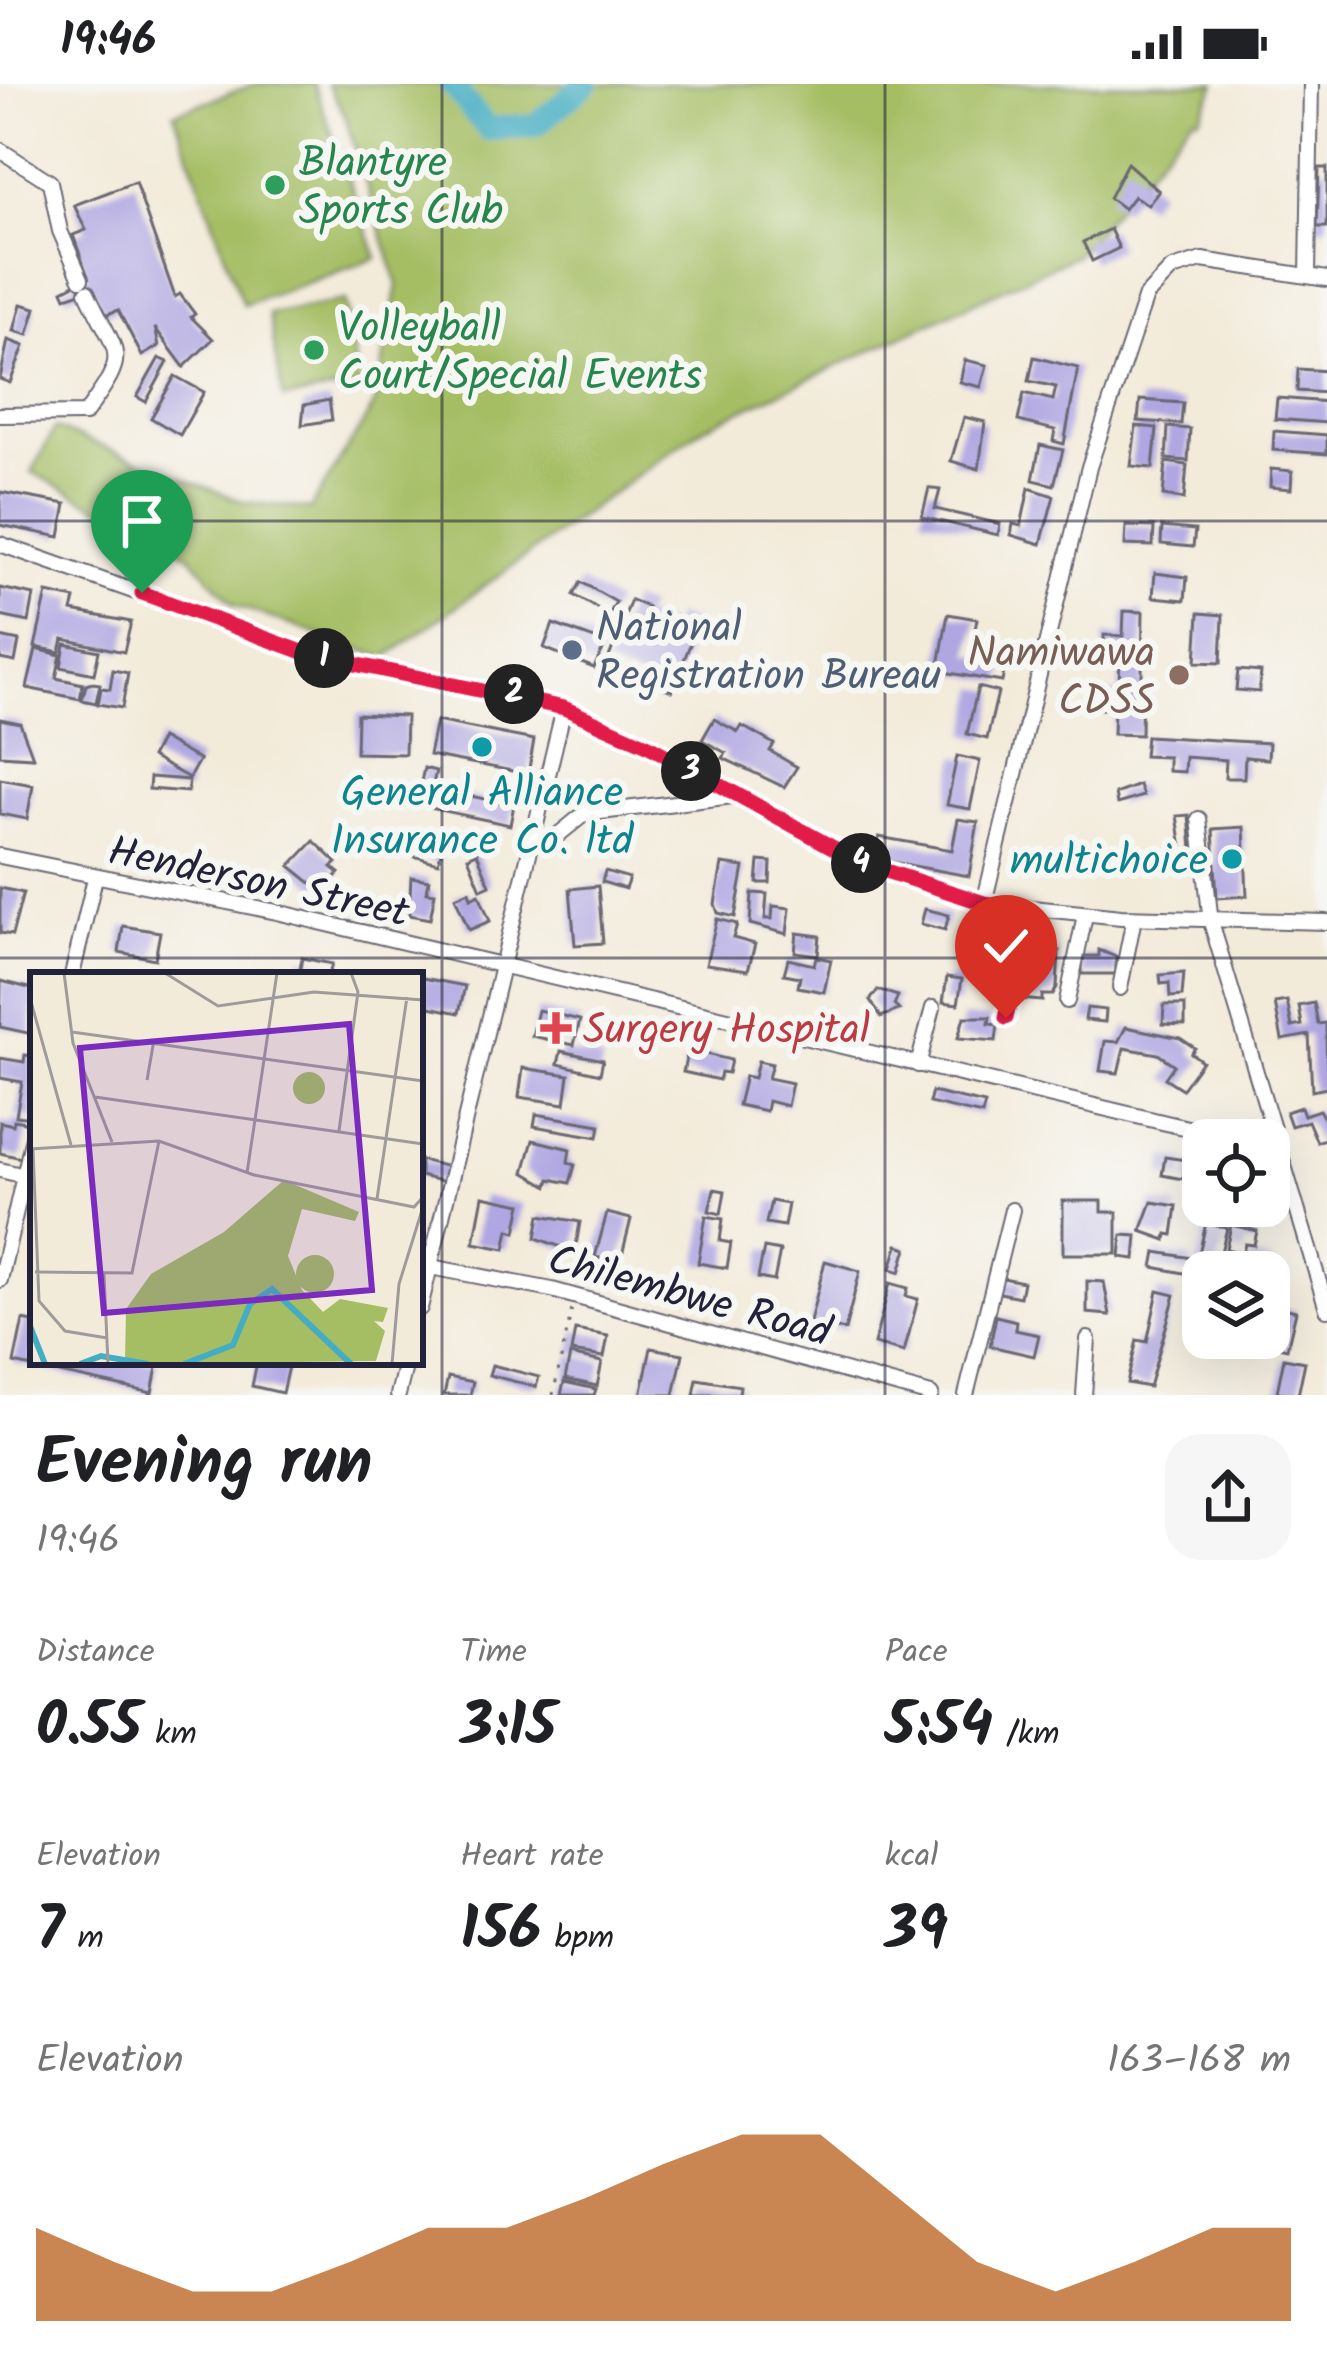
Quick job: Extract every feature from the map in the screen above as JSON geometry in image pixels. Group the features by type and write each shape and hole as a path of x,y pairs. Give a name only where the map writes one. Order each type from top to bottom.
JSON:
{"street":[{"path":"1308,277 1311,84"},
{"path":"0,150 50,182 60,231 119,356 107,384 85,414 0,415"},
{"path":"984,903 1089,467 1146,296 1172,269 1202,260 1327,279"},
{"path":"0,544 311,655 564,708 608,725 861,863 984,903 1134,918 1327,922"},
{"path":"425,1266 503,970 564,708"},
{"path":"558,835 584,814 733,796"},
{"path":"1198,819 1211,922 1265,1119"},
{"name":"Henderson Street","path":"0,856 277,912 503,970 1182,1127"},
{"path":"73,972 95,878"},
{"path":"1006,1018 1031,911"},
{"path":"1066,1001 1085,915"},
{"path":"1120,988 1134,918"},
{"path":"918,1065 934,1008"},
{"path":"0,1170 28,1177 0,1280"},
{"path":"1290,1199 1327,1309"},
{"path":"966,1395 1012,1210"},
{"name":"Chilembwe Road","path":"425,1266 575,1297 931,1395"},
{"path":"1084,1395 1088,1340"},
{"path":"398,1395 405,1365"}],"path":[{"path":"553,1395 575,1297"}],"green space":[{"name":"Blantyre Sports Club","path":"255,84 314,84 377,258 243,305 174,113"},
{"name":"Blantyre Sports Club","path":"327,84 1216,84 1200,117 1193,117 1076,255 701,429 385,658 234,605 188,554 32,472 55,428 244,502 310,509 375,404 398,285 344,113"},
{"name":"Volleyball Court/Special Events","path":"345,301 360,386 283,399 269,314"}],"building":[{"path":"1127,163 1159,191 1148,205 1134,196 1124,209 1109,198"},
{"path":"1319,168 1327,168 1327,227 1317,227"},
{"path":"135,182 175,297 180,294 195,314 191,317 213,339 184,367 155,328 159,346 142,356 118,310 105,315 93,288 66,297 63,290 88,277 73,235 86,230 74,205"},
{"path":"1110,229 1119,248 1092,261 1083,242"},
{"path":"21,304 36,308 28,335 14,331"},
{"path":"8,340 24,346 10,383 0,379"},
{"path":"1034,357 1078,368 1064,444 1053,441 1055,430 1018,421 1024,393 1053,400 1056,387 1029,381"},
{"path":"159,358 168,362 146,402 137,397"},
{"path":"965,360 987,365 981,387 960,382"},
{"path":"1298,369 1327,371 1327,393 1297,391"},
{"path":"175,376 204,392 180,435 151,418"},
{"path":"1277,398 1327,402 1327,423 1275,419"},
{"path":"329,400 332,420 302,425 304,405"},
{"path":"1140,400 1183,403 1181,424 1138,421"},
{"path":"964,417 985,422 979,469 951,461"},
{"path":"1136,426 1157,428 1153,468 1131,466"},
{"path":"1168,427 1190,429 1188,461 1166,459"},
{"path":"1274,431 1327,435 1327,454 1273,450"},
{"path":"1040,445 1063,450 1054,485 1033,480"},
{"path":"1166,462 1187,465 1184,499 1163,496"},
{"path":"1271,469 1292,471 1291,489 1270,487"},
{"path":"929,488 940,490 935,509 1000,524 998,535 922,517"},
{"path":"1029,488 1054,496 1041,544 1011,535 1013,524 1021,526"},
{"path":"0,492 66,504 60,537 0,525"},
{"path":"1126,526 1154,527 1153,546 1125,545"},
{"path":"1162,527 1195,530 1193,547 1161,544"},
{"path":"1155,573 1187,577 1185,600 1153,597"},
{"path":"581,582 616,602 609,615 574,595"},
{"path":"0,588 34,595 29,622 0,616"},
{"path":"47,593 75,599 72,611 131,622 124,652 63,639 60,652 35,647"},
{"path":"631,600 648,607 644,616 672,627 676,616 698,624 672,691 606,665"},
{"path":"1124,611 1143,612 1141,735 1113,734 1114,709 1100,709 1101,693 1119,694 1120,650 1104,649 1104,635 1123,636"},
{"path":"1199,613 1223,615 1221,663 1196,662"},
{"path":"948,614 977,619 970,655 1006,661 1002,682 938,671"},
{"path":"553,624 606,643 594,668 544,648"},
{"path":"0,637 19,641 15,662 0,659"},
{"path":"65,644 99,651 94,674 61,667"},
{"path":"36,649 61,655 56,678 83,684 80,699 27,688"},
{"path":"113,670 128,673 122,708 98,704 101,688 110,689"},
{"path":"1238,670 1261,672 1259,692 1236,690"},
{"path":"100,684 96,703 82,700 86,685"},
{"path":"978,687 998,692 987,739 967,734"},
{"path":"357,714 406,716 405,754 356,753"},
{"path":"0,719 20,723 33,757 0,755"},
{"path":"714,719 738,732 742,726 774,744 770,751 797,767 784,787 723,758 726,753 702,740"},
{"name":"General Alliance Insurance Co. ltd","path":"436,721 534,740 528,774 429,755"},
{"path":"1146,736 1269,743 1268,759 1245,757 1244,778 1225,778 1226,760 1185,757 1184,772 1168,771 1168,757 1144,756"},
{"path":"161,738 199,760 189,778 151,757"},
{"path":"957,756 980,761 970,809 947,805"},
{"name":"General Alliance Insurance Co. ltd","path":"424,768 436,771 432,788 514,805 510,825 416,805"},
{"path":"150,777 189,780 188,792 149,789"},
{"path":"0,779 33,785 27,819 0,814"},
{"path":"1139,785 1143,796 1117,804 1115,794"},
{"path":"1189,815 1193,860 1184,860 1177,816"},
{"path":"958,819 978,822 969,876 875,859 879,837 952,850"},
{"name":"multichoice","path":"1244,827 1247,896 1217,898 1213,829"},
{"path":"436,837 445,839 438,863 413,856 415,847 432,852"},
{"path":"314,841 337,863 332,867 339,873 321,891 290,866"},
{"path":"477,853 490,885 481,889 468,857"},
{"path":"759,861 771,862 770,883 757,883"},
{"path":"722,864 744,867 735,917 718,913 715,904"},
{"path":"605,871 629,878 625,889 602,882"},
{"path":"411,877 429,880 427,892 435,893 430,919 409,915"},
{"path":"598,886 603,943 575,945 570,889"},
{"path":"0,888 23,893 12,935 0,933"},
{"path":"469,891 471,898 479,894 490,921 469,930 455,897"},
{"path":"752,893 767,894 765,919 772,919 773,906 790,908 787,934 750,924"},
{"path":"925,909 949,915 945,930 921,924"},
{"path":"717,919 737,924 733,938 755,944 748,970 706,964"},
{"path":"123,926 160,932 155,959 119,952"},
{"path":"797,933 820,936 818,955 795,952"},
{"path":"971,949 1012,952 1011,959 1018,960 1013,981 962,970"},
{"path":"1029,949 1059,951 1057,987 1053,995 1042,995 1042,1001 1019,999 1020,979 1030,980"},
{"path":"1099,950 1116,957 1116,974 1082,974 1082,956 1099,956"},
{"path":"816,957 831,960 824,992 798,987 800,977 784,974 788,959 814,965"},
{"path":"302,958 332,964 330,972 300,972"},
{"path":"1184,973 1182,996 1170,997 1169,983 1161,984 1160,975"},
{"path":"947,977 962,979 958,1004 943,1002"},
{"path":"423,978 465,986 459,1013 423,1006"},
{"path":"1,981 30,988 30,1034 0,1027"},
{"path":"878,990 898,996 894,1005 899,1010 881,1017 870,1000"},
{"path":"1287,1001 1292,1027 1302,1025 1299,1006 1314,1003 1318,1024 1326,1023 1327,1088 1312,1091 1309,1035 1282,1040 1275,1003"},
{"path":"1164,1005 1185,1005 1185,1025 1163,1024"},
{"path":"1087,1008 1106,1010 1105,1022 1085,1020"},
{"name":"Surgery Hospital","path":"538,1010 580,1020 574,1045 532,1036"},
{"path":"964,1017 990,1017 989,1024 998,1025 996,1041 958,1038"},
{"path":"1126,1027 1180,1038 1195,1048 1191,1053 1202,1061 1182,1089 1165,1078 1174,1065 1158,1054 1124,1048 1118,1073 1100,1071 1105,1041 1118,1042"},
{"path":"688,1050 731,1060 728,1073 721,1072 719,1080 683,1072"},
{"path":"561,1051 603,1060 600,1074 558,1064"},
{"path":"25,1055 30,1056 30,1118 16,1116 22,1082 0,1078 0,1058 24,1062"},
{"path":"758,1061 772,1064 768,1078 792,1083 787,1106 768,1101 766,1111 738,1105 745,1076 754,1078"},
{"path":"523,1068 569,1075 565,1104 519,1097"},
{"path":"932,1092 985,1104 982,1115 929,1103"},
{"path":"1301,1107 1304,1115 1319,1110 1327,1123 1327,1138 1317,1142 1308,1121 1291,1126 1286,1112"},
{"path":"536,1114 600,1125 598,1137 534,1126"},
{"path":"14,1120 29,1123 21,1158 0,1153 0,1122 13,1125"},
{"path":"533,1140 570,1149 568,1162 575,1165 570,1183 550,1179 548,1186 524,1172"},
{"path":"1165,1157 1182,1159 1182,1179 1162,1175"},
{"path":"423,1161 453,1168 450,1183 423,1177"},
{"path":"714,1189 725,1191 721,1214 709,1211"},
{"path":"483,1196 522,1204 516,1232 509,1230 505,1249 474,1243"},
{"path":"771,1201 788,1204 784,1226 766,1223"},
{"path":"1063,1201 1102,1201 1102,1212 1117,1212 1117,1254 1063,1254"},
{"path":"1152,1202 1177,1206 1173,1235 1167,1234 1166,1240 1141,1231"},
{"path":"607,1213 631,1219 620,1263 595,1257"},
{"path":"540,1215 580,1222 575,1252 536,1238"},
{"path":"706,1216 723,1219 720,1241 731,1243 727,1268 698,1263"},
{"path":"1205,1227 1227,1228 1221,1251 1200,1251"},
{"path":"1231,1227 1257,1231 1254,1245 1245,1244 1243,1251 1226,1249"},
{"path":"1122,1235 1137,1236 1135,1259 1120,1257"},
{"path":"898,1245 907,1248 900,1272 891,1269"},
{"path":"764,1248 780,1251 774,1281 758,1278"},
{"path":"1156,1252 1182,1256 1182,1273 1153,1267"},
{"path":"825,1261 860,1271 845,1330 810,1322"},
{"path":"998,1277 1023,1282 1020,1297 995,1292"},
{"path":"1087,1281 1104,1282 1110,1315 1087,1313"},
{"path":"890,1283 908,1288 906,1296 918,1299 904,1352 874,1344"},
{"path":"1158,1291 1175,1295 1149,1387 1127,1383 1137,1340 1147,1342"},
{"path":"996,1316 1016,1321 1015,1330 1039,1335 1034,1356 990,1346"},
{"path":"23,1320 30,1321 30,1365 157,1365 152,1393 14,1363"},
{"path":"575,1330 608,1336 604,1357 571,1352"},
{"path":"651,1348 683,1354 674,1395 641,1395"},
{"path":"570,1355 602,1362 597,1386 565,1379"},
{"path":"1284,1359 1305,1362 1298,1395 1277,1392"},
{"path":"256,1365 288,1365 282,1393 252,1386"},
{"path":"492,1365 539,1377 536,1387 489,1375"},
{"path":"448,1377 473,1382 470,1395 444,1395"},
{"path":"697,1379 740,1386 739,1395 694,1395"},
{"path":"564,1382 596,1389 594,1395 561,1395"}],"waterway":[{"path":"451,84 488,129 536,125 586,84"}],"place":[{"name":"Blantyre Sports Club","path":"275,185"},
{"name":"Volleyball Court/Special Events","path":"314,350"},
{"name":"National Registration Bureau","path":"572,650"},
{"name":"Namiwawa CDSS","path":"1179,675"},
{"name":"General Alliance Insurance Co. ltd","path":"482,747"},
{"name":"multichoice","path":"1232,859"},
{"name":"Surgery Hospital","path":"556,1028"}],"route":[{"path":"142,593 311,655 564,708 647,745 800,834 861,863 984,903 1031,911 1006,1018"}]}
